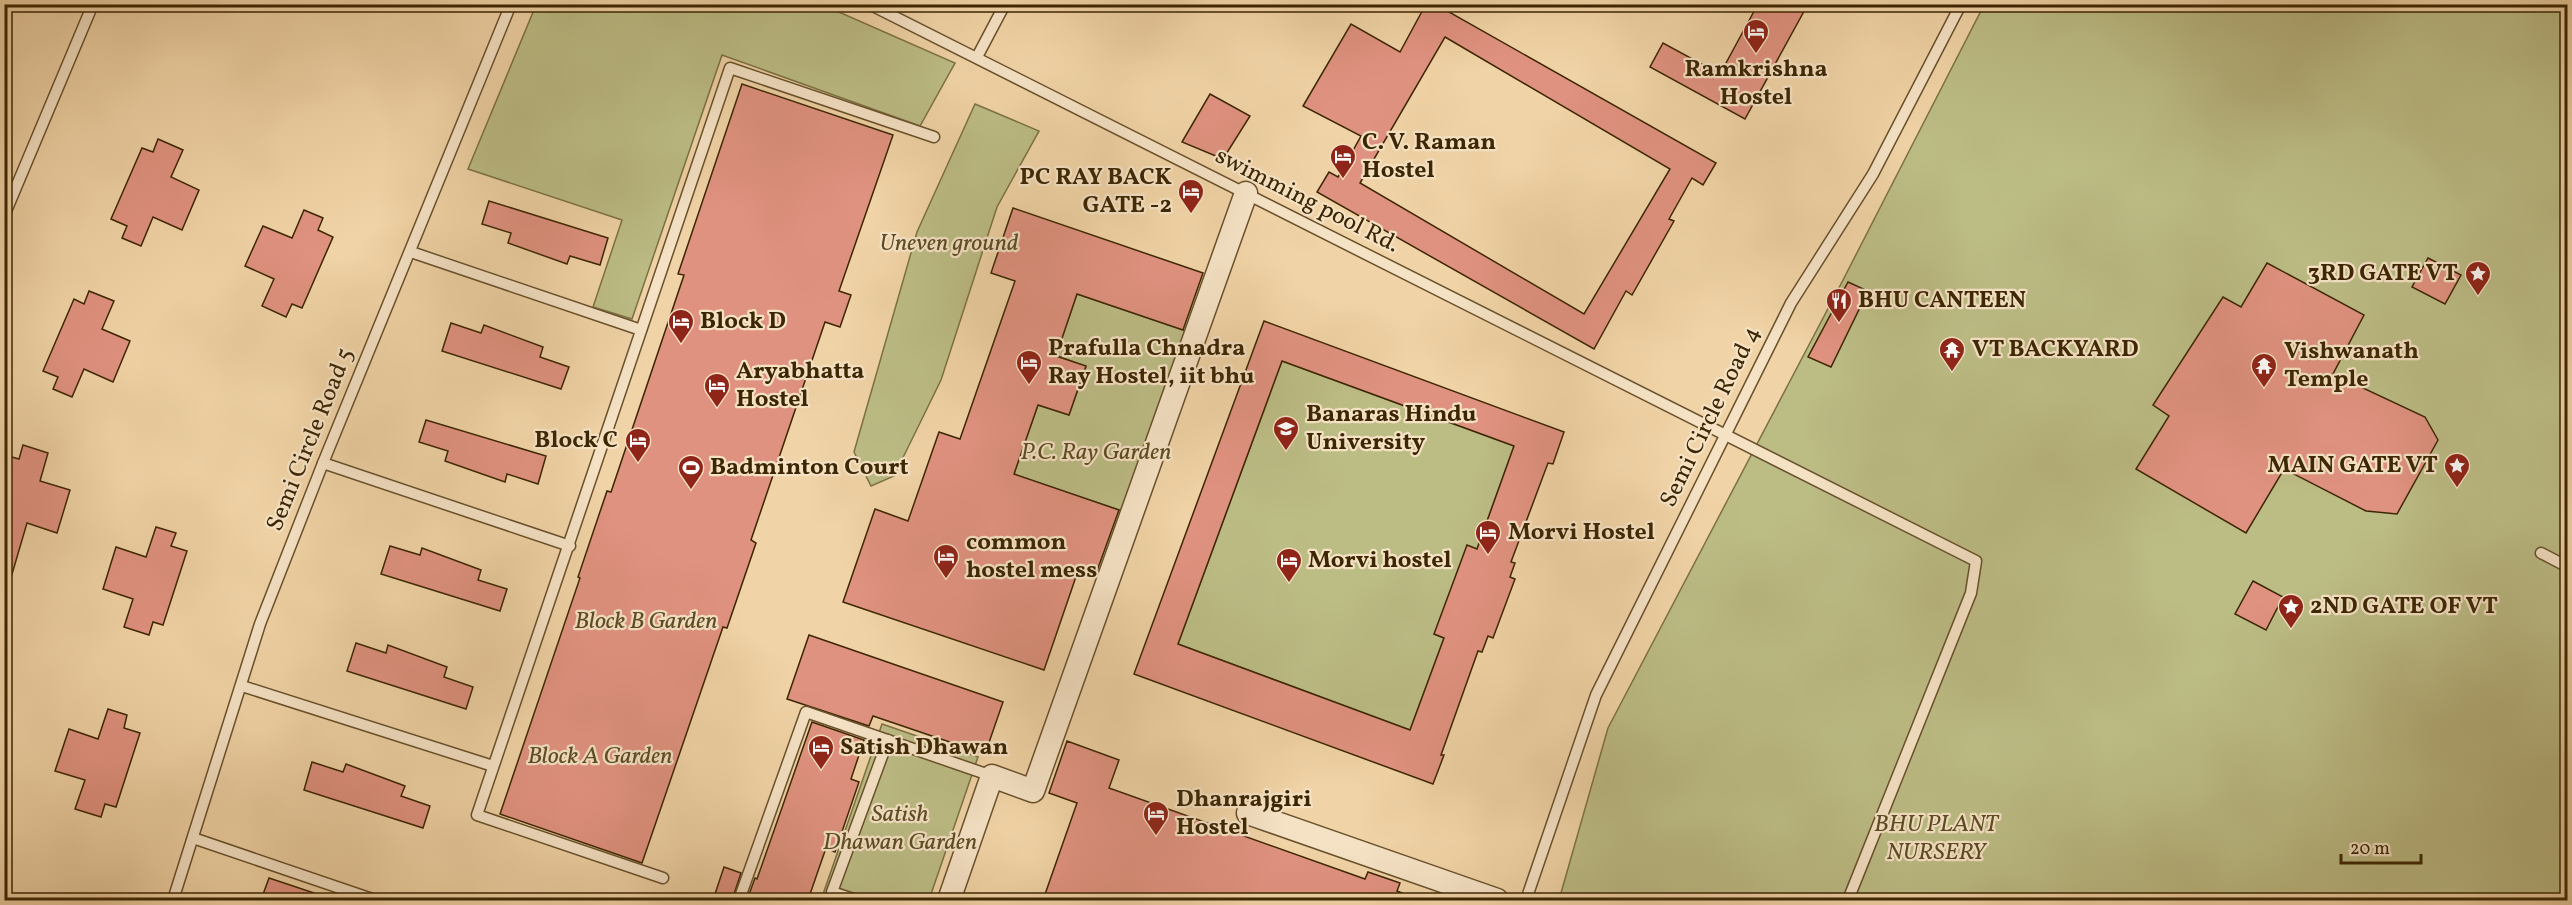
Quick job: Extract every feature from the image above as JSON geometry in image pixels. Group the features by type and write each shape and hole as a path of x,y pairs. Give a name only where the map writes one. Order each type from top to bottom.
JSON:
{"street":[{"path":"949,900 992,776 1033,791 1246,193"},
{"path":"1248,813 1497,900"}],"lane":[{"path":"4,216 93,4"},
{"name":"Semi Circle Road 5","path":"173,900 260,624 323,463 512,4"},
{"name":"swimming pool Rd.","path":"869,4 1976,561 1971,593 1848,900"},
{"path":"976,57 1005,4"},
{"name":"Semi Circle Road 4","path":"1526,900 1596,695 1791,303 1873,174 1961,4"},
{"path":"663,878 477,815 730,68 934,137"},
{"path":"411,252 641,330"},
{"path":"323,463 570,546"},
{"path":"2541,553 2568,567"},
{"path":"242,686 493,766"},
{"path":"739,900 806,712 992,776"},
{"path":"856,900 832,892 888,740"},
{"path":"193,838 375,900"}],"green space":[{"path":"536,5 823,5 955,63 920,126 722,55 632,319 593,307 622,220 468,169"},
{"name":"BHU PLANT NURSERY","path":"1984,5 2567,5 2567,900 1559,900 1608,728"},
{"name":"Uneven ground","path":"975,104 1039,131 997,207 941,380 894,476 871,486 854,452 917,232"},
{"name":"P.C. Ray Garden","path":"1077,294 1189,332 1125,512 1014,474 1038,405 1069,415 1086,367 1056,355"},
{"name":"Morvi Hostel","path":"1282,361 1514,446 1477,549 1434,634 1444,638 1410,730 1178,644"},
{"name":"Satish Dhawan Garden","path":"882,724 978,757 929,900 821,900"}],"building":[{"name":"C. V. Raman Hostel","path":"1426,4 1435,4 1716,163 1703,185 1692,178 1669,219 1674,221 1632,295 1626,291 1594,349 1317,192 1329,172 1338,177 1361,136 1303,106 1351,24 1400,52","holes":["1445,37 1670,169 1584,314 1360,183"]},
{"name":"Ramkrishna Hostel","path":"1758,4 1808,4 1745,119 1650,67 1663,43 1720,74"},
{"name":"Aryabhatta Hostel","path":"742,84 893,135 839,291 851,295 840,327 825,322 751,540 756,543 727,628 723,627 642,863 500,814 607,491 611,492 684,275 678,274"},
{"path":"1210,94 1250,116 1223,159 1182,142"},
{"path":"158,139 183,150 171,177 199,190 182,230 153,217 141,246 122,238 127,226 111,219 142,148 153,152"},
{"path":"489,201 608,238 600,265 570,256 567,264 508,243 511,233 482,224"},
{"path":"1013,208 1203,273 1183,330 1077,294 1056,356 1086,366 1069,415 1038,405 1014,474 1119,510 1097,571 1080,565 1044,670 843,602 875,509 908,521 939,432 960,439 1015,281 991,273"},
{"path":"304,210 323,218 318,230 333,237 302,308 292,304 286,317 262,306 274,279 245,266 263,226 292,238"},
{"path":"2428,258 2461,275 2445,304 2412,287"},
{"name":"Vishwanath Temple","path":"2267,263 2364,315 2333,374 2425,417 2438,440 2397,514 2366,511 2284,469 2246,533 2136,469 2169,416 2153,405 2223,297 2241,307"},
{"name":"BHU CANTEEN","path":"1848,282 1868,291 1831,367 1808,357"},
{"path":"89,291 114,301 102,329 130,341 113,382 84,369 72,397 53,389 58,377 43,371 74,299 84,304"},
{"name":"Morvi Hostel","path":"1264,321 1564,432 1553,464 1548,463 1511,562 1515,563 1510,577 1515,579 1493,638 1488,636 1482,652 1478,651 1433,784 1134,674","holes":["1282,361 1514,446 1477,549 1467,545 1434,634 1444,638 1410,730 1178,644"]},
{"path":"451,323 481,333 484,325 543,347 540,357 569,367 561,389 442,351"},
{"path":"426,420 546,456 538,484 507,474 505,482 445,461 448,451 419,442"},
{"path":"23,445 48,453 40,481 70,490 57,533 27,523 10,581 4,580 4,468 8,456 19,459"},
{"path":"156,527 176,533 171,546 187,551 163,625 153,622 149,635 124,627 133,599 103,589 116,547 146,557"},
{"path":"390,546 420,555 422,548 481,570 478,580 507,589 500,611 381,574"},
{"path":"2253,581 2283,597 2266,630 2235,614"},
{"path":"809,635 1003,702 985,754 873,716 869,726 787,699"},
{"path":"356,643 386,653 388,645 447,667 444,677 473,687 466,709 347,671"},
{"path":"108,709 127,715 124,728 140,733 116,807 105,804 101,817 75,809 85,780 55,771 69,729 98,739"},
{"path":"812,722 864,740 851,779 859,782 835,852 826,848 809,897 810,900 747,900 755,878 757,879"},
{"name":"Dhanrajgiri Hostel","path":"1067,741 1119,760 1109,788 1365,879 1368,872 1400,883 1397,891 1415,900 1043,900 1077,803 1049,793"},
{"path":"312,762 343,772 346,764 405,786 401,796 430,806 423,828 304,790"},
{"path":"724,867 741,873 732,900 713,900"},
{"path":"269,878 326,897 325,900 261,900"}],"place":[{"name":"Ramkrishna Hostel","path":"1756,55"},
{"name":"C. V. Raman Hostel","path":"1343,180"},
{"name":"PC RAY BACK GATE -2","path":"1191,215"},
{"name":"3RD GATE VT","path":"2478,297"},
{"name":"BHU CANTEEN","path":"1839,324"},
{"name":"Block D","path":"681,345"},
{"name":"VT BACKYARD","path":"1952,373"},
{"name":"Prafulla Chnadra Ray Hostel, iit bhu","path":"1029,386"},
{"name":"Vishwanath Temple","path":"2264,389"},
{"name":"Aryabhatta Hostel","path":"717,409"},
{"name":"Banaras Hindu University","path":"1286,452"},
{"name":"Block C","path":"638,464"},
{"name":"MAIN GATE VT","path":"2457,489"},
{"name":"Badminton Court","path":"691,491"},
{"name":"Morvi Hostel","path":"1488,556"},
{"name":"common hostel mess","path":"946,580"},
{"name":"Morvi hostel","path":"1289,584"},
{"name":"2ND GATE OF VT","path":"2291,630"},
{"name":"Satish Dhawan","path":"821,771"},
{"name":"Dhanrajgiri Hostel","path":"1156,837"}],"park label":[{"name":"Block B Garden","path":"646,622"},
{"name":"Block A Garden","path":"600,757"}]}
